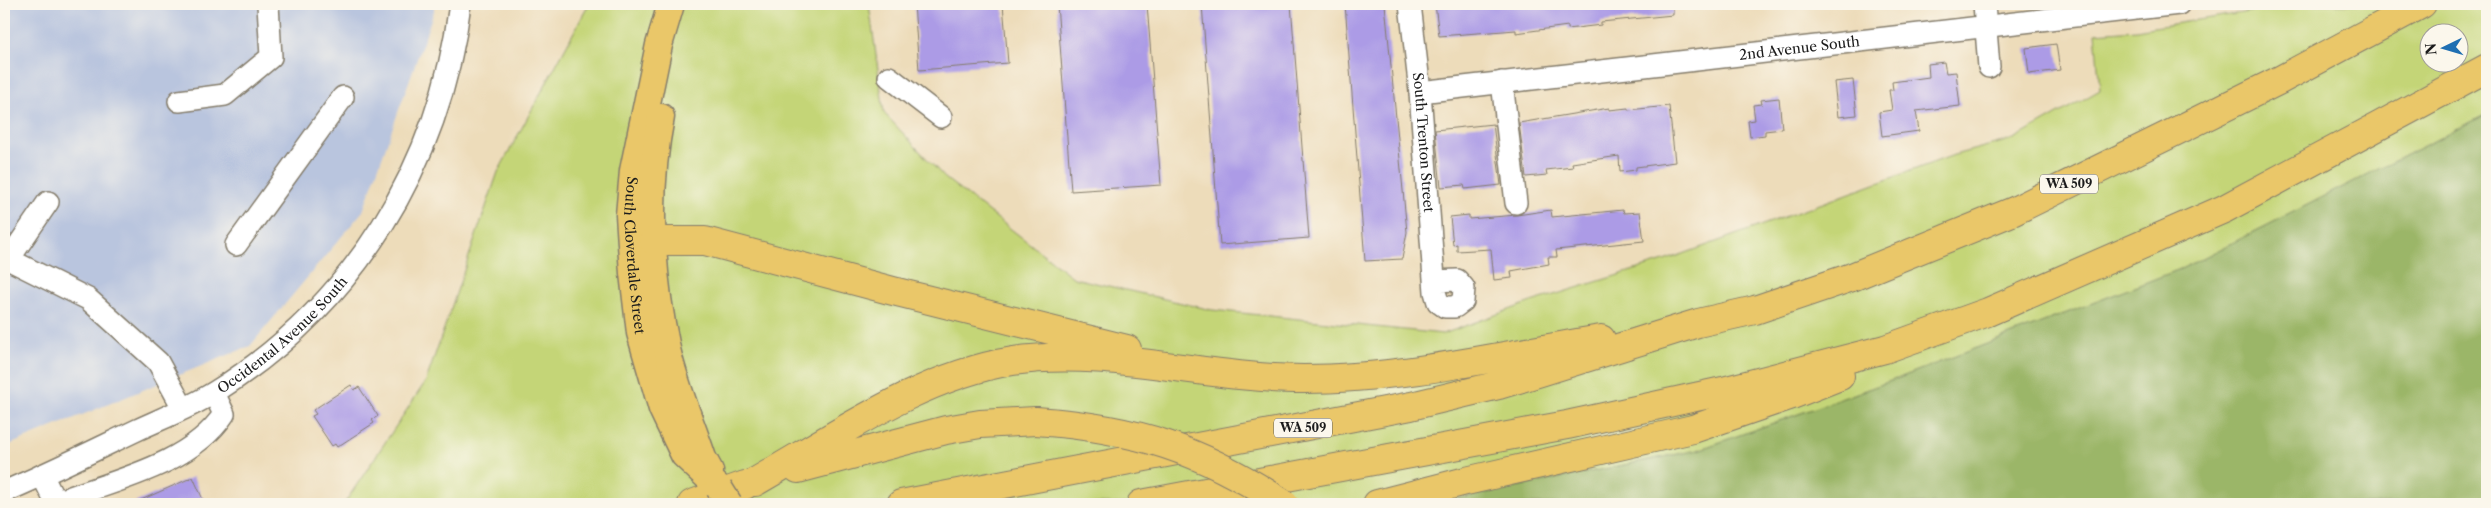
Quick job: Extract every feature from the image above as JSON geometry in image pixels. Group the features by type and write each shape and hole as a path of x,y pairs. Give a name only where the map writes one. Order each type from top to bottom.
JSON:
{"highway":[{"name":"WA 509","path":"901,504 1348,420 1411,406 1509,382 1698,323 1755,310 1852,277 2014,211 2280,80 2422,4"},
{"path":"1141,504 1567,425 1723,391 1885,349 1988,312 2224,209 2487,68"},
{"path":"654,241 705,242 893,291 1214,370"},
{"path":"755,482 921,390 957,375 1013,361 1052,358 1304,379 1384,375 1698,323"},
{"path":"1378,504 1466,481 1693,429 1792,395 1843,375 1885,349"},
{"path":"692,504 755,482 946,430 980,424 1036,421 1083,424 1129,433 1177,446 1234,473 1284,504"}],"main road":[{"name":"South Cloverdale Street","path":"671,4 659,45 635,162 629,215 632,273 640,333 662,409 684,454 724,496"},
{"name":"South Cloverdale Street","path":"686,4 658,130 652,177 654,241 658,292 667,350 702,458 724,496"}],"street":[{"path":"180,101 225,95 271,57 268,4"},
{"name":"Occidental Avenue South","path":"4,492 214,393 280,343 331,294 389,217 410,179 435,119 449,66 460,4"},
{"name":"South Trenton Street","path":"1410,4 1420,92 1435,281"},
{"path":"1984,4 1989,67"},
{"name":"2nd Avenue South","path":"1420,92 1986,28 2180,4"},
{"path":"889,77 941,117"},
{"path":"1502,82 1516,203"},
{"path":"236,245 343,97"},
{"path":"48,202 6,258 88,299 158,362 183,408"},
{"path":"42,475 54,499 65,499 161,463 190,448 218,424 224,414 214,393"}],"shaded area":[{"path":"4,4 434,4 434,11 363,211 250,346 4,447"}],"green space":[{"path":"589,4 869,4 884,113 945,178 1074,278 1212,310 1443,334 1531,302 1664,261 1954,155 2014,139 2100,90 2095,33 2136,30 2279,7 2284,4 2487,4 2487,114 2183,268 1899,378 1698,450 1432,504 344,504 426,381 498,172"},
{"path":"2487,114 2487,504 1432,504 1698,450 1899,378 2183,268"}],"building":[{"path":"914,4 1003,4 1008,63 919,70"},
{"path":"1057,4 1147,4 1161,185 1071,191"},
{"path":"1202,4 1291,4 1309,238 1220,245"},
{"path":"1345,4 1385,4 1407,232 1402,259 1365,261"},
{"path":"1435,4 1673,4 1673,15 1601,22 1601,25 1568,29 1568,26 1516,33 1516,30 1439,36"},
{"path":"2056,44 2060,70 2029,74 2026,48"},
{"path":"1944,62 1946,73 1956,72 1960,106 1916,111 1919,131 1882,136 1879,112 1892,110 1889,90 1893,90 1892,82 1929,77 1928,64"},
{"path":"1853,80 1857,115 1838,117 1834,82"},
{"path":"1779,98 1782,129 1765,131 1765,135 1750,137 1748,121 1755,120 1753,105 1762,104 1761,100"},
{"path":"1669,106 1675,162 1636,167 1636,170 1620,172 1619,156 1572,163 1573,167 1546,170 1547,175 1526,177 1519,123 1609,108 1609,110 1628,108 1628,110"},
{"path":"1493,124 1501,185 1465,189 1464,185 1441,187 1435,130"},
{"path":"1551,210 1552,217 1623,210 1624,213 1640,212 1644,241 1556,250 1557,257 1548,257 1549,264 1511,271 1512,278 1494,280 1491,249 1457,251 1457,244 1453,245 1450,217 1469,215 1469,219"},
{"path":"351,385 354,390 359,387 378,416 372,420 374,423 337,447 335,444 332,446 312,416 316,414 313,410"},
{"path":"193,477 205,504 132,504"}]}
